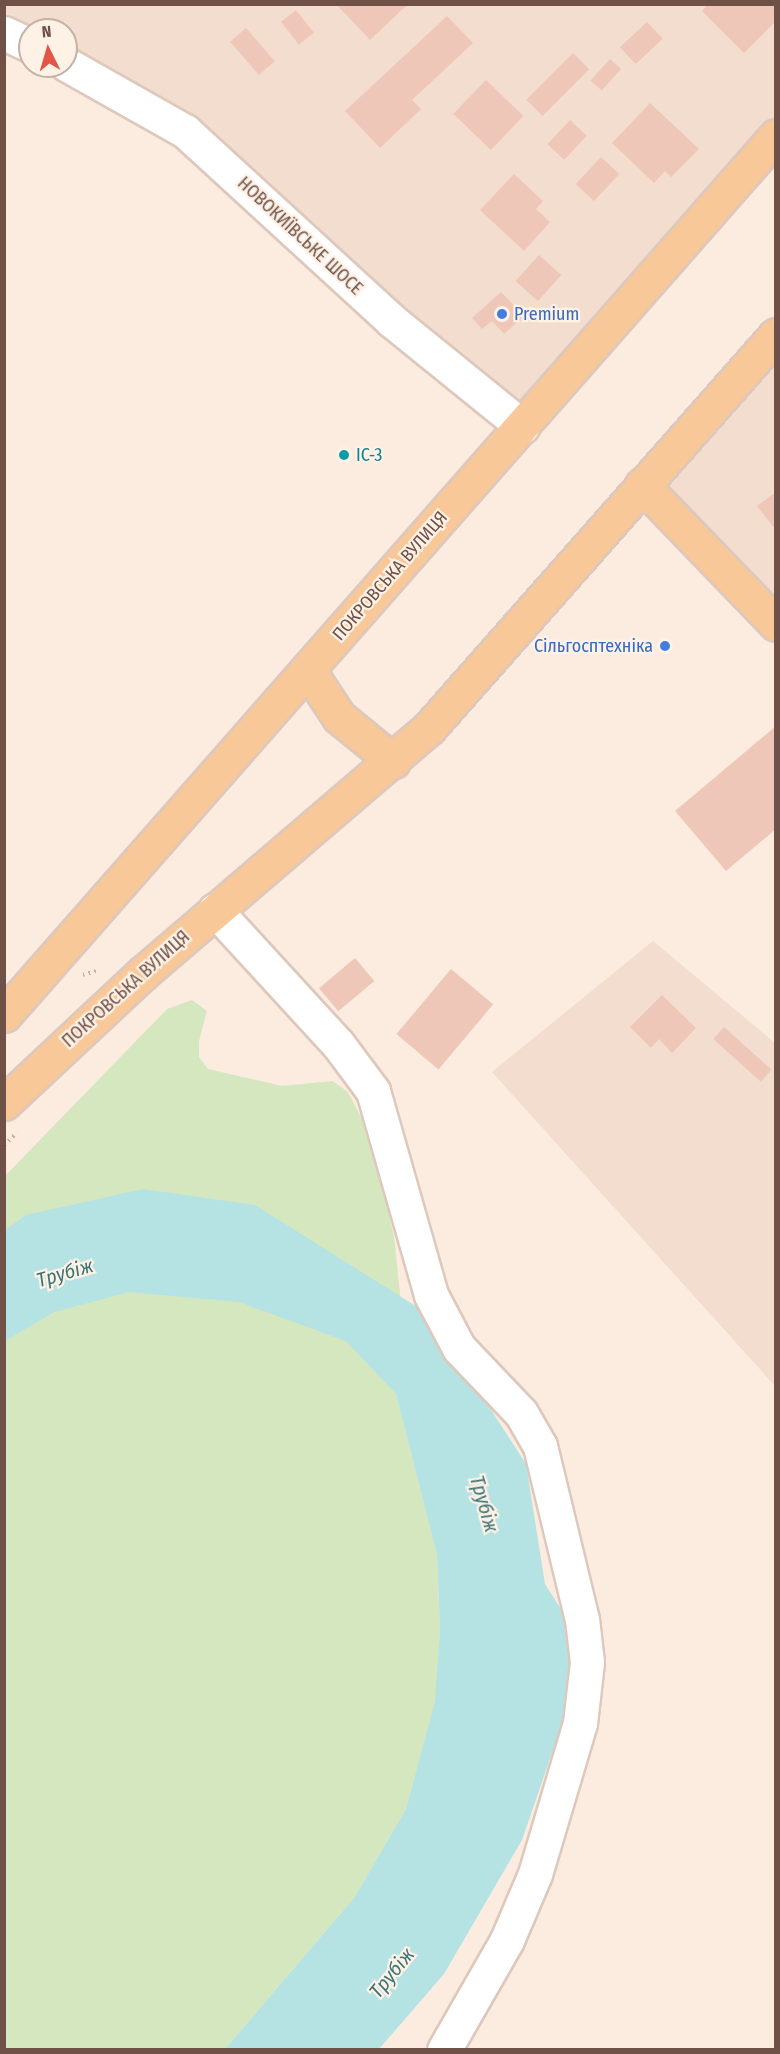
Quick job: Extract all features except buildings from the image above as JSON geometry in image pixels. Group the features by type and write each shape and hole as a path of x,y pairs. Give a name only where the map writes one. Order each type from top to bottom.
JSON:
{"main road":[{"name":"ПОКРОВСЬКА ВУЛИЦЯ","path":"4,1015 774,140"},
{"name":"ПОКРОВСЬКА ВУЛИЦЯ","path":"4,1103 215,910 393,761 477,675 776,335"},
{"path":"642,485 776,624"},
{"path":"308,670 339,717 393,761"}],"street":[{"path":"4,33 18,39"},
{"name":"НОВОКИЇВСЬКЕ ШОСЕ","path":"78,71 185,131 391,320 522,426"},
{"path":"215,910 338,1044 373,1091 430,1295 459,1348 521,1413 540,1446 582,1619 587,1662 580,1723 535,1874 507,1940 444,2049"}],"shaded area":[{"path":"5,4 775,5 775,136 522,426 268,207 78,72 78,18 18,18 18,32 5,33"},
{"path":"775,335 775,624 642,485"},
{"path":"653,941 775,1043 775,1386 492,1072"}],"green space":[{"path":"192,1000 207,1011 199,1041 199,1057 208,1069 282,1086 333,1081 348,1092 369,1133 394,1236 402,1313 396,1394 437,1555 440,1629 436,1702 406,1809 354,1898 225,2049 5,2049 4,1177 167,1009"}],"water":[{"name":"Трубіж","path":"143,1189 255,1205 430,1315 526,1464 545,1584 569,1622 574,1689 522,1840 444,1974 379,2049 225,2049 354,1898 406,1809 435,1702 440,1629 437,1555 396,1394 346,1341 239,1302 129,1292 54,1312 5,1341 4,1231 26,1215"}],"place":[{"name":"Premium","path":"502,314"},
{"name":"ІС-3","path":"344,455"},
{"name":"Сільгосптехніка","path":"665,646"}]}
